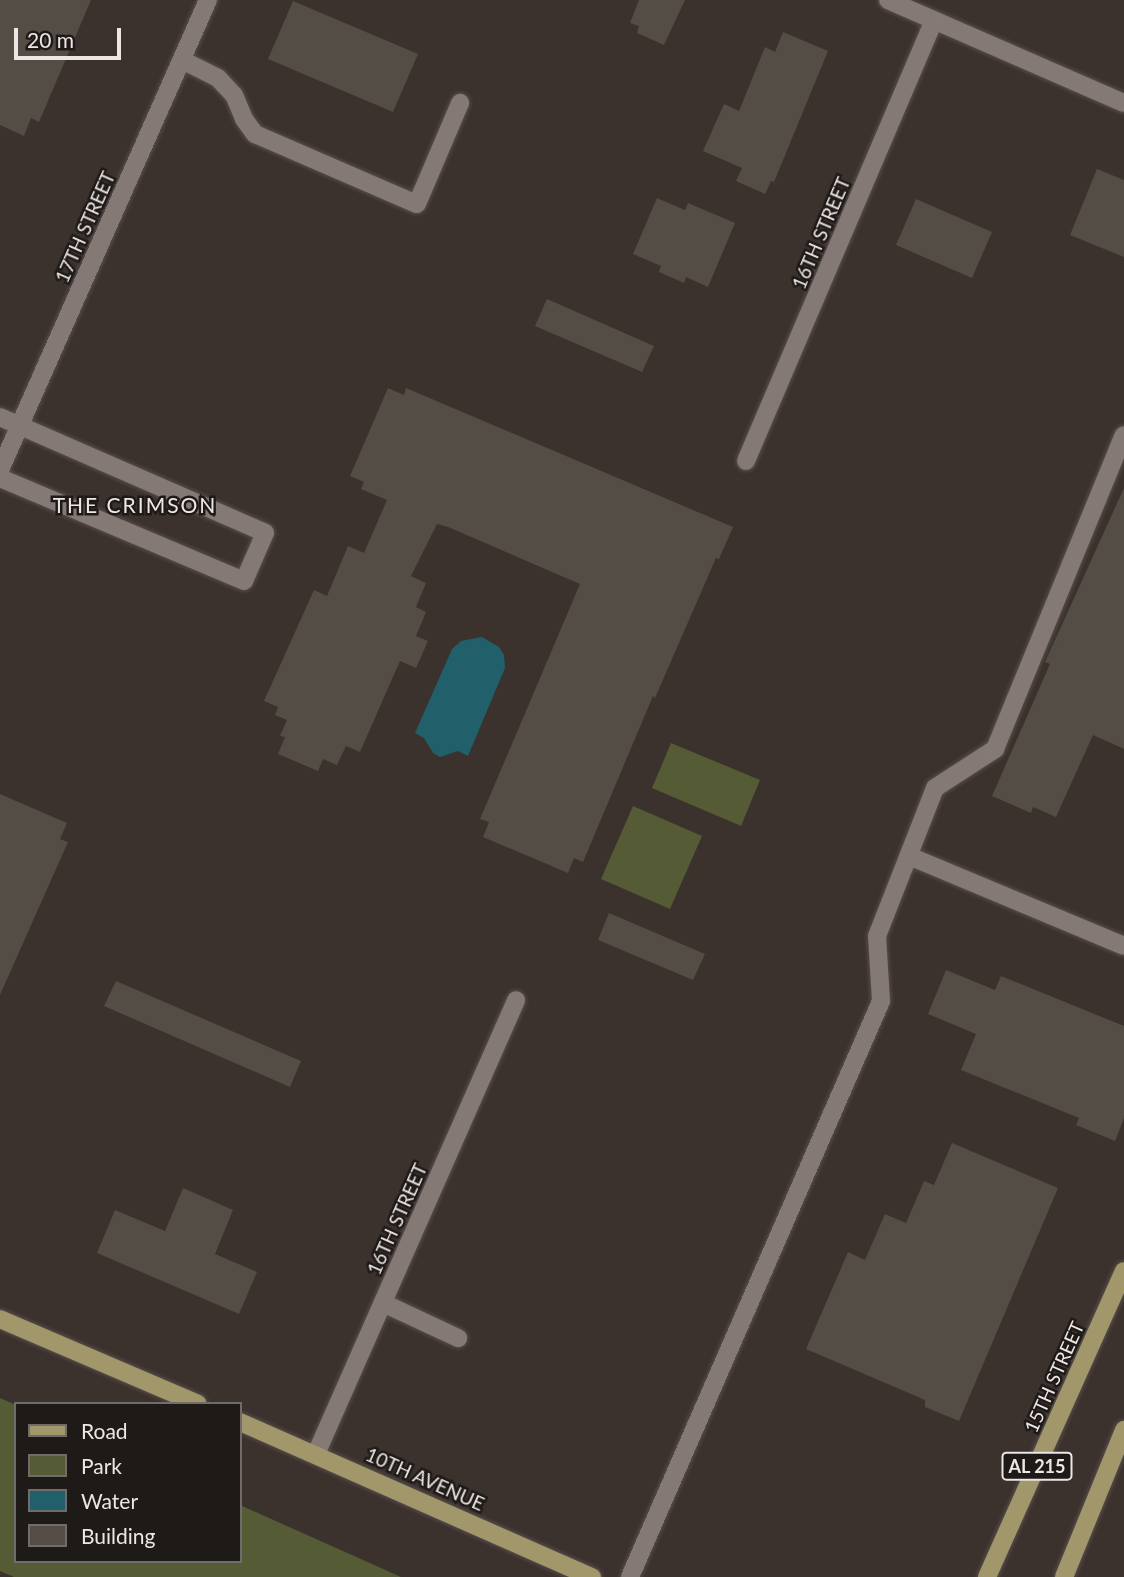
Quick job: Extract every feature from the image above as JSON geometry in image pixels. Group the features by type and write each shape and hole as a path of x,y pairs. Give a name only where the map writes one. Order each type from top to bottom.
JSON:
{"main road":[{"name":"15TH STREET","path":"987,1577 1124,1271"},
{"path":"0,1319 193,1402"},
{"name":"10TH AVENUE","path":"242,1423 592,1577"},
{"name":"AL 215","path":"1064,1577 1124,1430"}],"street":[{"name":"17TH STREET","path":"0,470 208,0"},
{"path":"888,0 1124,103"},
{"name":"16TH STREET","path":"746,461 934,20"},
{"path":"182,60 218,78 234,95 244,119 255,134 417,204 460,103"},
{"path":"0,417 265,533 244,581 0,478"},
{"path":"630,1577 881,1001 877,936 935,789 995,749 1124,435"},
{"path":"909,856 1124,946"},
{"name":"16TH STREET","path":"316,1454 516,1000"},
{"path":"383,1303 458,1338"}],"green space":[{"path":"671,743 760,780 741,826 652,788"},
{"path":"633,806 702,836 670,909 601,879"},
{"path":"0,1398 14,1404 14,1563 242,1563 242,1506 401,1577 14,1577 0,1571"}],"water":[{"path":"482,637 499,647 504,655 505,668 468,756 458,751 440,757 433,753 424,738 415,733 452,649 461,641"}],"building":[{"path":"0,0 91,0 39,122 31,118 24,136 0,125"},
{"path":"639,0 685,0 664,45 637,33 639,26 630,23"},
{"path":"293,1 418,54 393,112 268,59"},
{"path":"783,32 828,51 774,182 771,181 765,194 736,181 742,168 703,151 724,104 739,111 765,47 775,52"},
{"path":"1097,169 1124,180 1124,257 1070,235"},
{"path":"657,198 685,210 688,203 735,223 708,287 686,277 684,283 659,272 661,266 633,254"},
{"path":"916,199 992,232 972,278 896,245"},
{"path":"547,299 654,346 642,372 535,326"},
{"path":"388,388 404,395 406,388 733,527 719,559 716,558 655,698 653,696 583,862 574,858 568,873 483,837 489,822 480,819 580,584 448,527 437,524 411,576 426,583 416,607 426,612 416,636 428,641 416,668 400,661 360,752 346,746 337,765 323,759 318,771 278,754 285,737 280,736 287,720 275,715 278,707 264,701 314,590 327,596 348,546 364,553 387,500 361,489 364,482 350,476"},
{"path":"1124,488 1124,749 1093,735 1056,817 1033,807 1031,813 992,796 1050,664 1045,662"},
{"path":"0,794 67,823 60,839 68,842 0,995"},
{"path":"609,913 705,954 693,980 598,940"},
{"path":"946,970 995,990 1001,976 1124,1026 1124,1118 1115,1141 1076,1125 1079,1118 961,1070 976,1034 928,1014"},
{"path":"116,981 301,1061 290,1087 104,1006"},
{"path":"952,1143 1058,1188 959,1421 925,1407 925,1400 806,1349 848,1252 865,1260 885,1214 906,1223 924,1181 934,1185"},
{"path":"183,1188 233,1210 215,1254 257,1272 239,1314 97,1253 115,1210 165,1231"}],"district":[{"name":"THE CRIMSON","path":"135,505"}]}
